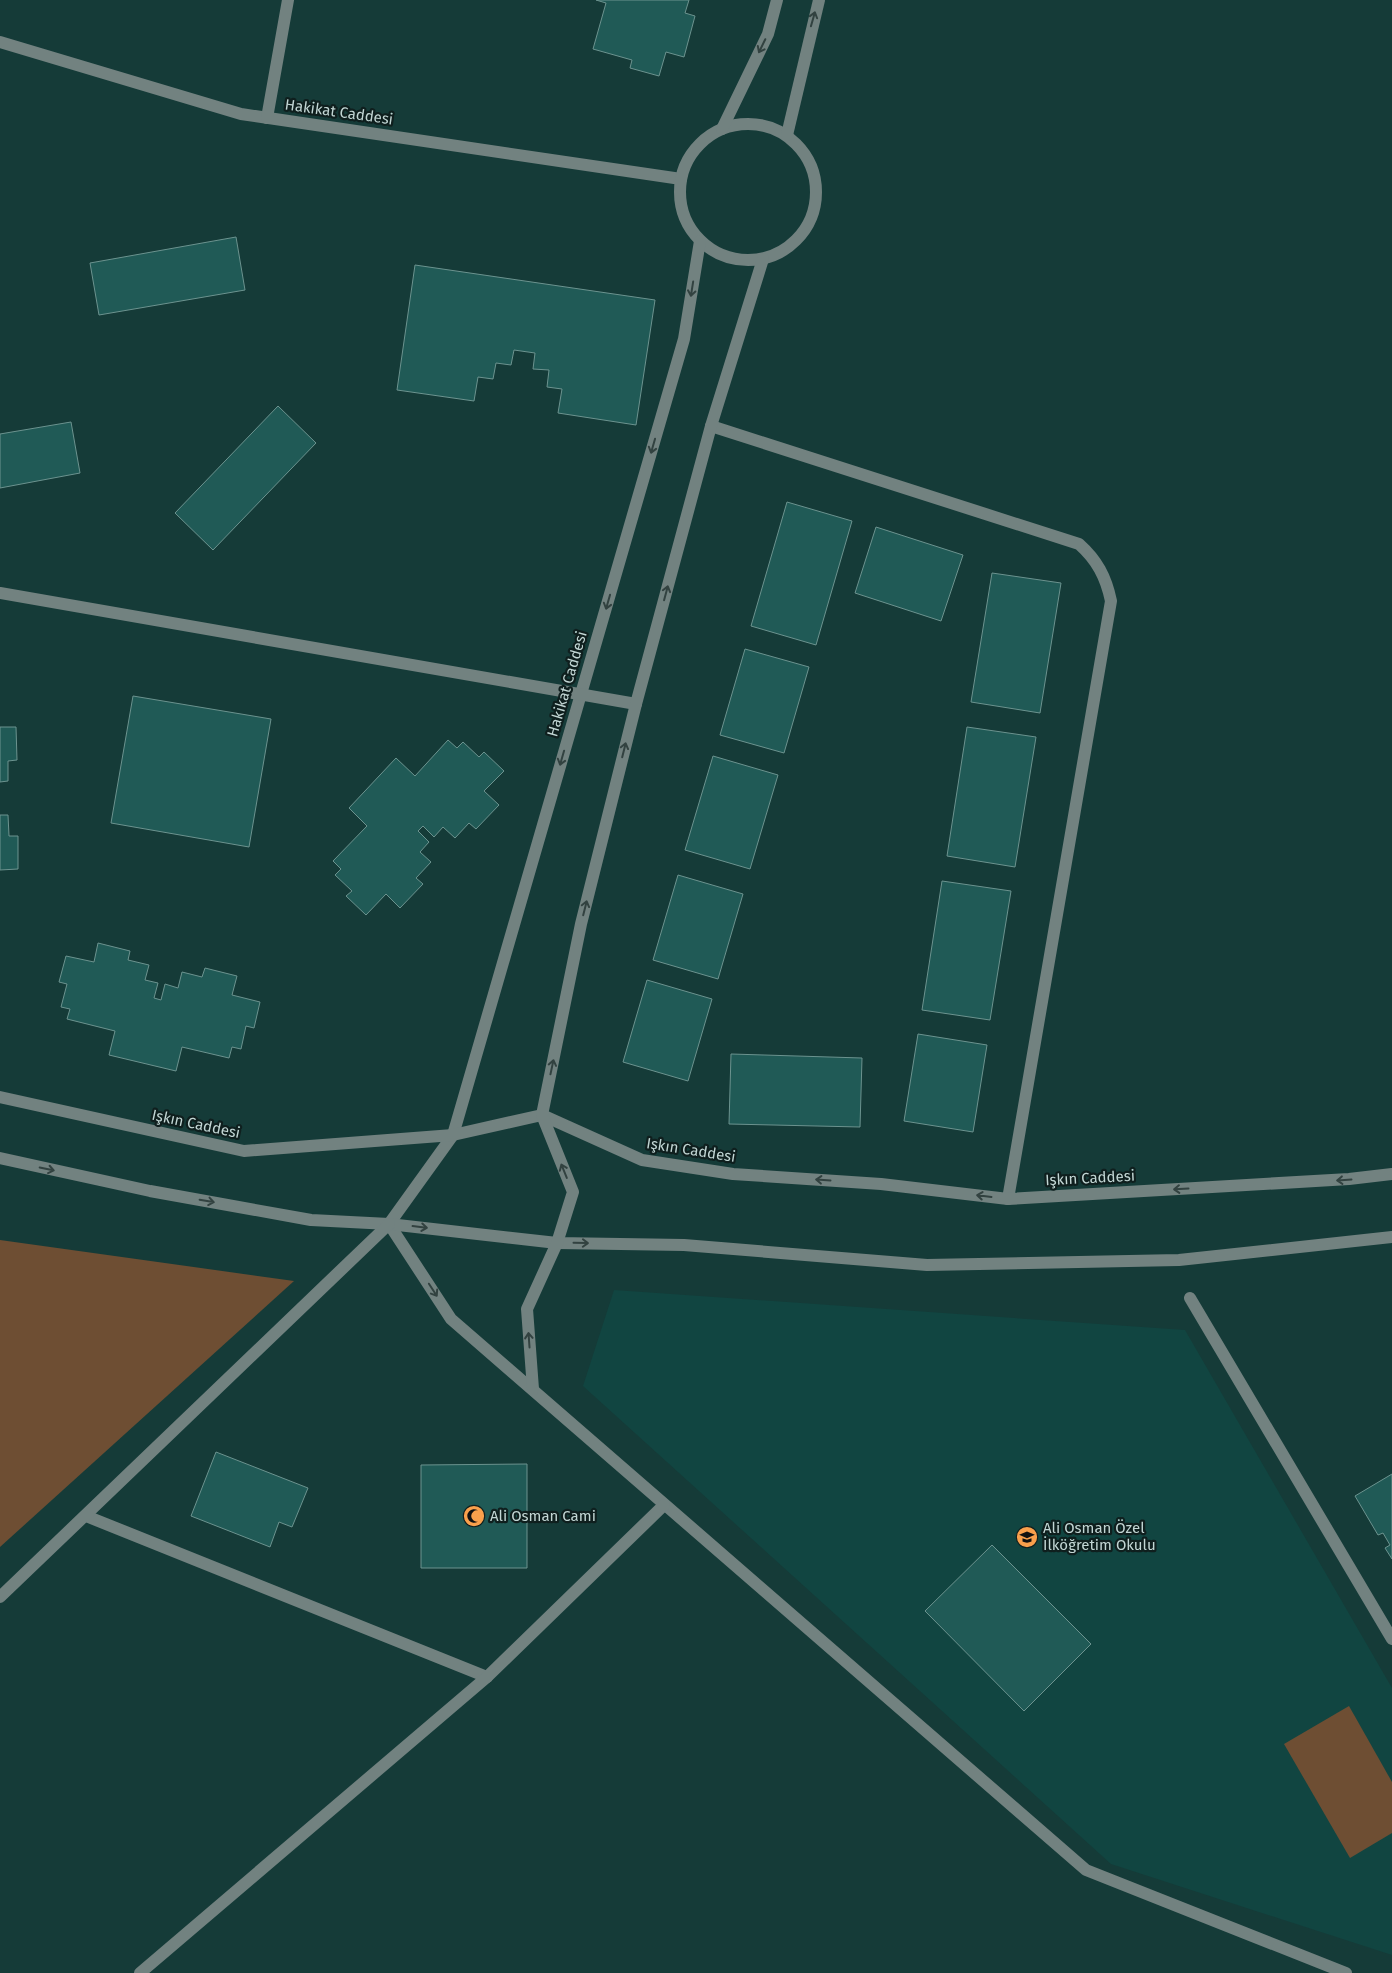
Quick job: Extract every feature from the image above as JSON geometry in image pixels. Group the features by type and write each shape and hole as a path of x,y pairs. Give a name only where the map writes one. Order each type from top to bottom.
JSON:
{"street":[{"path":"267,118 288,0"},
{"path":"722,129 768,34 777,0"},
{"path":"786,135 819,0"},
{"name":"Hakikat Caddesi","path":"0,42 241,114 681,179"},
{"path":"744,124 766,126 786,135 803,151 814,171 817,193 812,216 801,235 784,250 763,259 740,260 718,254 700,241 687,223 680,201 681,179 689,158 703,141 722,129 744,124"},
{"name":"Hakikat Caddesi","path":"0,1596 86,1516 389,1224 453,1135 684,339 700,241"},
{"path":"533,1389 528,1309 557,1243 573,1192 542,1115 582,924 636,704 711,426 763,259"},
{"path":"711,426 1078,544 1094,560 1107,582 1111,601 1008,1199"},
{"path":"0,593 636,704"},
{"name":"Işkın Caddesi","path":"0,1097 244,1151 453,1135 542,1115 642,1160 733,1174 881,1184 1008,1199 1349,1179 1392,1174"},
{"path":"0,1158 150,1191 311,1220 389,1224 557,1243 684,1245 927,1265 1179,1260 1392,1237"},
{"path":"389,1224 451,1319 1086,1870 1346,1973"},
{"path":"1190,1298 1392,1639"},
{"path":"140,1973 487,1677 664,1505"},
{"path":"86,1516 487,1677"}],"shaded area":[{"path":"0,1240 294,1281 0,1547"},
{"name":"Ali Osman Özel İlköğretim Okulu","path":"614,1290 1185,1330 1392,1688 1392,1955 1111,1864 583,1386"},
{"path":"1349,1706 1392,1782 1392,1833 1350,1858 1284,1744"}],"building":[{"path":"596,0 689,0 685,13 695,16 684,57 666,52 659,76 630,68 632,60 593,49 606,3"},
{"path":"236,237 245,290 99,315 90,263"},
{"path":"415,265 655,300 636,425 558,413 562,389 547,387 549,370 533,369 535,353 514,350 511,365 496,363 493,379 478,377 474,401 397,390"},
{"path":"278,406 316,443 213,550 175,513"},
{"path":"71,422 80,473 0,488 0,434"},
{"path":"787,502 852,521 816,645 751,626"},
{"path":"876,527 963,555 941,621 855,593"},
{"path":"992,573 1061,583 1040,713 971,702"},
{"path":"745,649 809,667 784,753 720,735"},
{"path":"133,696 271,719 249,847 111,823"},
{"path":"0,727 16,727 17,760 8,761 8,781 0,782"},
{"path":"967,727 1036,737 1015,867 947,856"},
{"path":"448,740 457,748 463,742 479,757 484,752 504,771 484,791 499,805 476,829 469,823 455,838 443,827 434,837 423,826 418,831 429,842 420,852 431,862 416,878 423,884 400,908 386,894 366,915 346,896 352,891 335,875 341,869 333,861 367,826 349,808 396,758 415,776"},
{"path":"713,756 778,775 750,869 685,850"},
{"path":"0,815 8,815 9,836 18,836 18,869 0,870"},
{"path":"678,875 743,894 718,979 653,960"},
{"path":"942,881 1011,891 990,1020 922,1010"},
{"path":"98,943 130,951 128,960 149,965 145,980 158,983 154,998 161,1000 165,984 178,988 182,972 202,977 205,968 237,976 232,995 260,1002 254,1028 246,1026 241,1049 232,1047 229,1058 182,1047 176,1071 109,1055 115,1031 67,1019 70,1009 61,1007 67,984 59,982 66,956 94,962"},
{"path":"647,980 712,999 688,1081 623,1062"},
{"path":"918,1034 987,1045 973,1132 904,1121"},
{"path":"731,1054 862,1058 860,1127 729,1124"},
{"path":"216,1452 308,1488 292,1527 279,1522 270,1547 191,1516"},
{"name":"Ali Osman Cami","path":"527,1464 527,1568 421,1568 421,1465"},
{"path":"1392,1474 1392,1559 1385,1548 1390,1545 1383,1533 1378,1535 1355,1496"},
{"path":"992,1545 1091,1644 1024,1711 925,1611"}],"place":[{"name":"Ali Osman Cami","path":"474,1516"},
{"name":"Ali Osman Özel İlköğretim Okulu","path":"1027,1537"}]}
